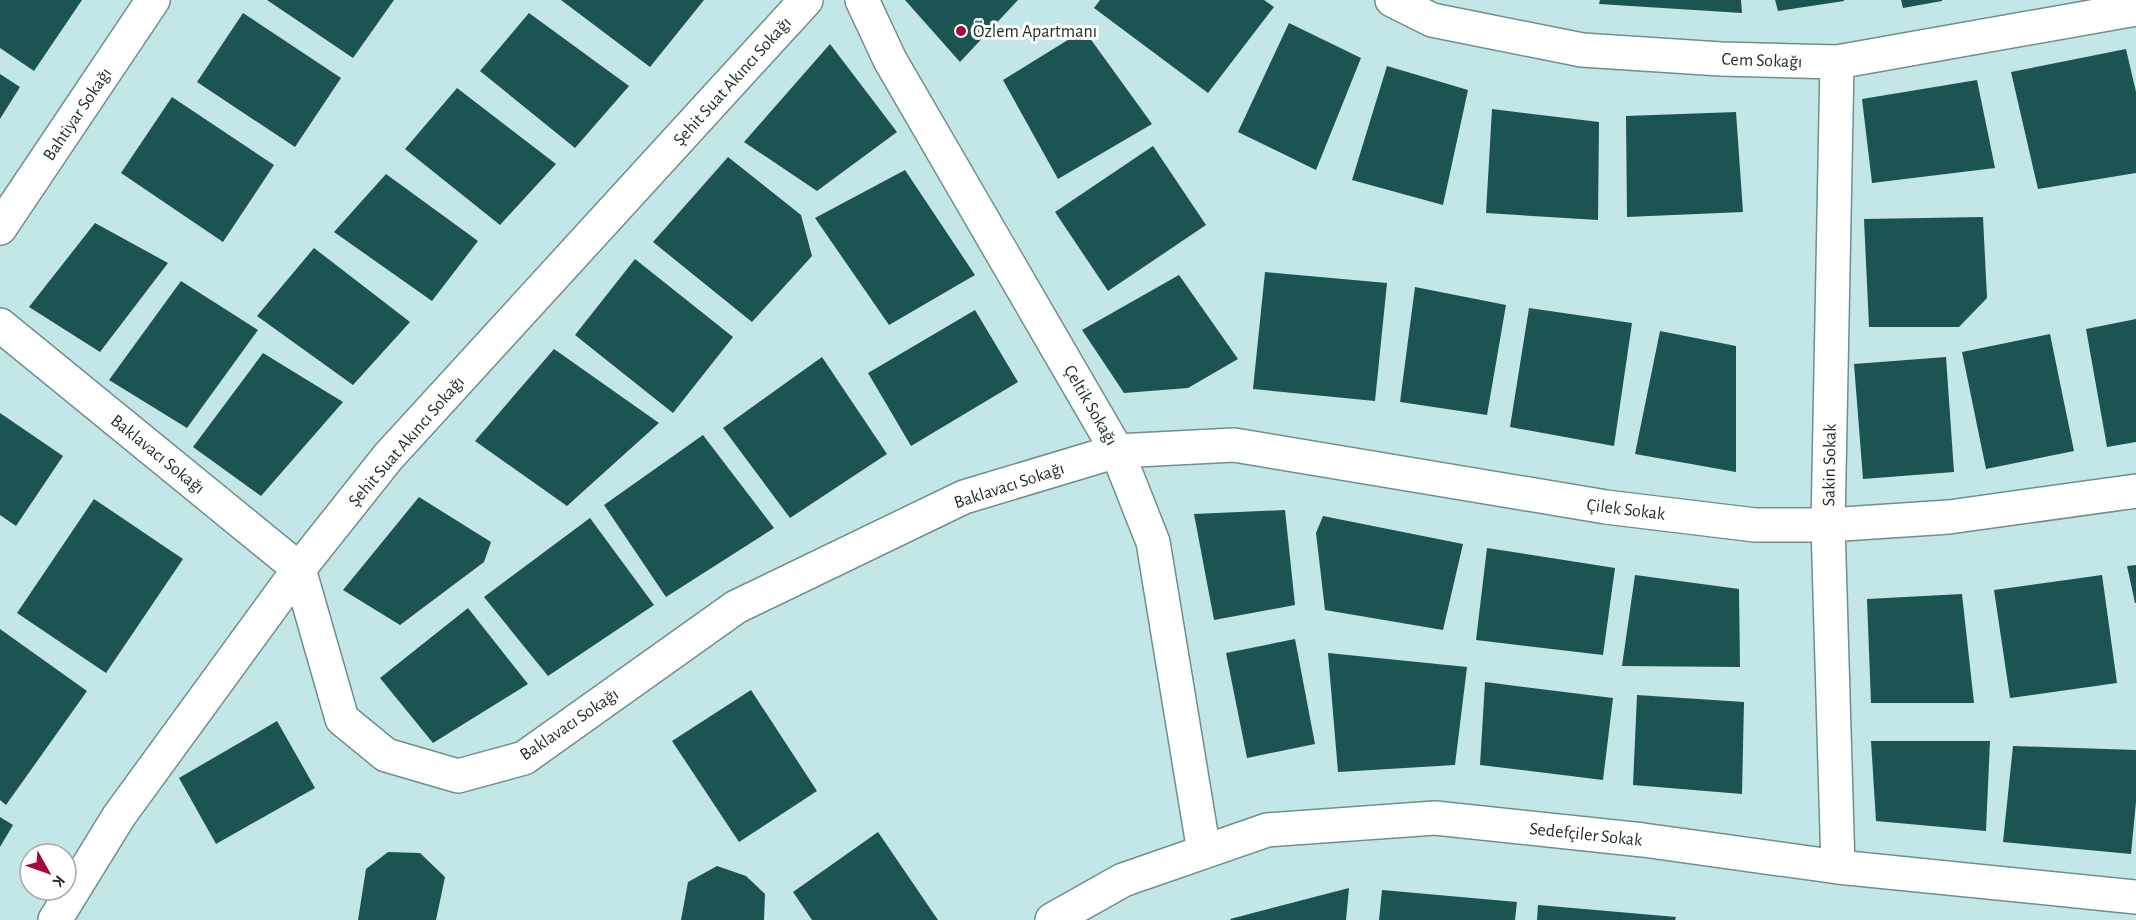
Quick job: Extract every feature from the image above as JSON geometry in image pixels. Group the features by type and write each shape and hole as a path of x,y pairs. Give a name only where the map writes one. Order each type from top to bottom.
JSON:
{"street":[{"name":"Bahtiyar Sokağı","path":"0,228 153,0"},
{"name":"Şehit Suat Akıncı Sokağı","path":"55,920 119,816 298,569 388,458 806,0"},
{"name":"Çeltik Sokağı","path":"862,0 890,60 1117,451 1153,542 1204,852"},
{"name":"Cem Sokağı","path":"1392,0 1432,20 1582,50 1721,59 1837,62 2136,9"},
{"name":"Sakin Sokak","path":"1837,62 1828,525 1838,867"},
{"name":"Baklavacı Sokağı","path":"0,325 298,569 342,719 386,755 458,776 524,758 736,607 964,497 1117,451"},
{"name":"Çilek Sokak","path":"1117,451 1234,445 1606,507 1755,525 1828,525 1949,517 2136,491"},
{"name":"Sedefçiler Sokak","path":"1052,920 1123,880 1267,830 1435,818 1643,840 2122,904"}],"building":[{"path":"0,0 82,0 34,71 0,48"},
{"path":"267,0 394,0 353,58"},
{"path":"561,0 704,0 650,67"},
{"name":"Özlem Apartmanı","path":"905,0 1018,0 960,62"},
{"path":"1100,0 1264,0 1274,7 1208,93 1094,8"},
{"path":"1600,0 1741,0 1742,13 1599,4"},
{"path":"1775,0 1844,0 1844,1 1778,11"},
{"path":"1901,0 1942,0 1942,1 1903,8"},
{"path":"243,13 341,78 295,147 197,82"},
{"path":"529,13 629,86 575,148 480,71"},
{"path":"1289,23 1361,58 1316,170 1238,132"},
{"path":"1084,30 1152,124 1058,179 1003,80"},
{"path":"830,44 897,132 817,191 744,142"},
{"path":"2126,49 2136,92 2136,173 2038,189 2011,72"},
{"path":"1387,66 1468,90 1443,205 1352,180"},
{"path":"0,74 20,87 0,119"},
{"path":"1977,80 1995,168 1872,183 1862,99"},
{"path":"457,88 556,164 500,225 405,149"},
{"path":"172,97 274,165 223,242 121,173"},
{"path":"1492,109 1599,122 1598,220 1486,213"},
{"path":"1736,112 1743,212 1627,217 1626,116"},
{"path":"1153,146 1206,225 1108,291 1055,212"},
{"path":"728,157 801,215 812,256 752,322 653,242"},
{"path":"905,170 975,275 889,325 815,218"},
{"path":"386,174 478,241 432,301 334,232"},
{"path":"1983,217 1987,298 1959,327 1869,327 1864,219"},
{"path":"95,223 168,263 100,352 29,307"},
{"path":"314,248 410,322 353,385 257,316"},
{"path":"635,259 733,337 673,413 575,335"},
{"path":"1265,272 1387,283 1375,401 1253,389"},
{"path":"1179,275 1238,359 1188,388 1124,393 1082,330"},
{"path":"181,281 258,330 187,428 109,380"},
{"path":"1415,287 1506,305 1487,415 1400,402"},
{"path":"1529,308 1632,323 1614,446 1510,427"},
{"path":"975,310 1018,382 911,446 868,373"},
{"path":"2136,319 2136,442 2107,447 2086,329"},
{"path":"1660,331 1736,346 1736,472 1635,454"},
{"path":"2050,334 2074,451 1986,469 1962,352"},
{"path":"554,349 659,423 567,506 475,441"},
{"path":"263,353 343,402 261,496 193,447"},
{"path":"822,357 887,454 790,518 723,428"},
{"path":"1946,357 1954,472 1863,479 1854,364"},
{"path":"0,413 63,456 16,526 0,515"},
{"path":"703,435 774,528 666,597 604,505"},
{"path":"419,497 491,542 484,562 400,625 343,590"},
{"path":"94,499 183,559 106,673 17,613"},
{"path":"1285,510 1295,605 1214,620 1194,514"},
{"path":"1323,516 1463,544 1443,630 1325,610 1316,533"},
{"path":"590,518 654,605 548,676 484,597"},
{"path":"1487,548 1615,568 1603,655 1476,640"},
{"path":"2136,565 2136,603 2135,603 2127,566"},
{"path":"1635,575 1739,589 1740,667 1622,666"},
{"path":"2102,575 2117,683 2010,698 1994,590"},
{"path":"1962,594 1974,703 1871,703 1867,599"},
{"path":"468,608 528,684 433,743 380,678"},
{"path":"0,629 87,691 6,805 0,800"},
{"path":"1295,639 1315,744 1247,758 1226,653"},
{"path":"1328,653 1467,667 1455,765 1338,772"},
{"path":"1485,682 1613,698 1603,780 1480,765"},
{"path":"751,690 817,791 739,842 672,741"},
{"path":"1637,695 1744,702 1742,794 1633,785"},
{"path":"277,721 315,788 216,844 179,778"},
{"path":"1871,741 1990,741 1986,831 1876,821"},
{"path":"2013,746 2136,750 2136,802 2131,854 2003,842"},
{"path":"0,817 13,825 0,847"},
{"path":"878,832 938,920 812,920 793,892"},
{"path":"388,852 420,853 445,877 436,920 358,920 366,869"},
{"path":"717,866 746,876 765,894 764,920 681,920 688,882"},
{"path":"1349,888 1346,920 1230,919"},
{"path":"1382,890 1517,902 1515,920 1379,920"},
{"path":"1538,905 1676,917 1675,920 1537,920"}],"place":[{"name":"Özlem Apartmanı","path":"961,31"}]}
